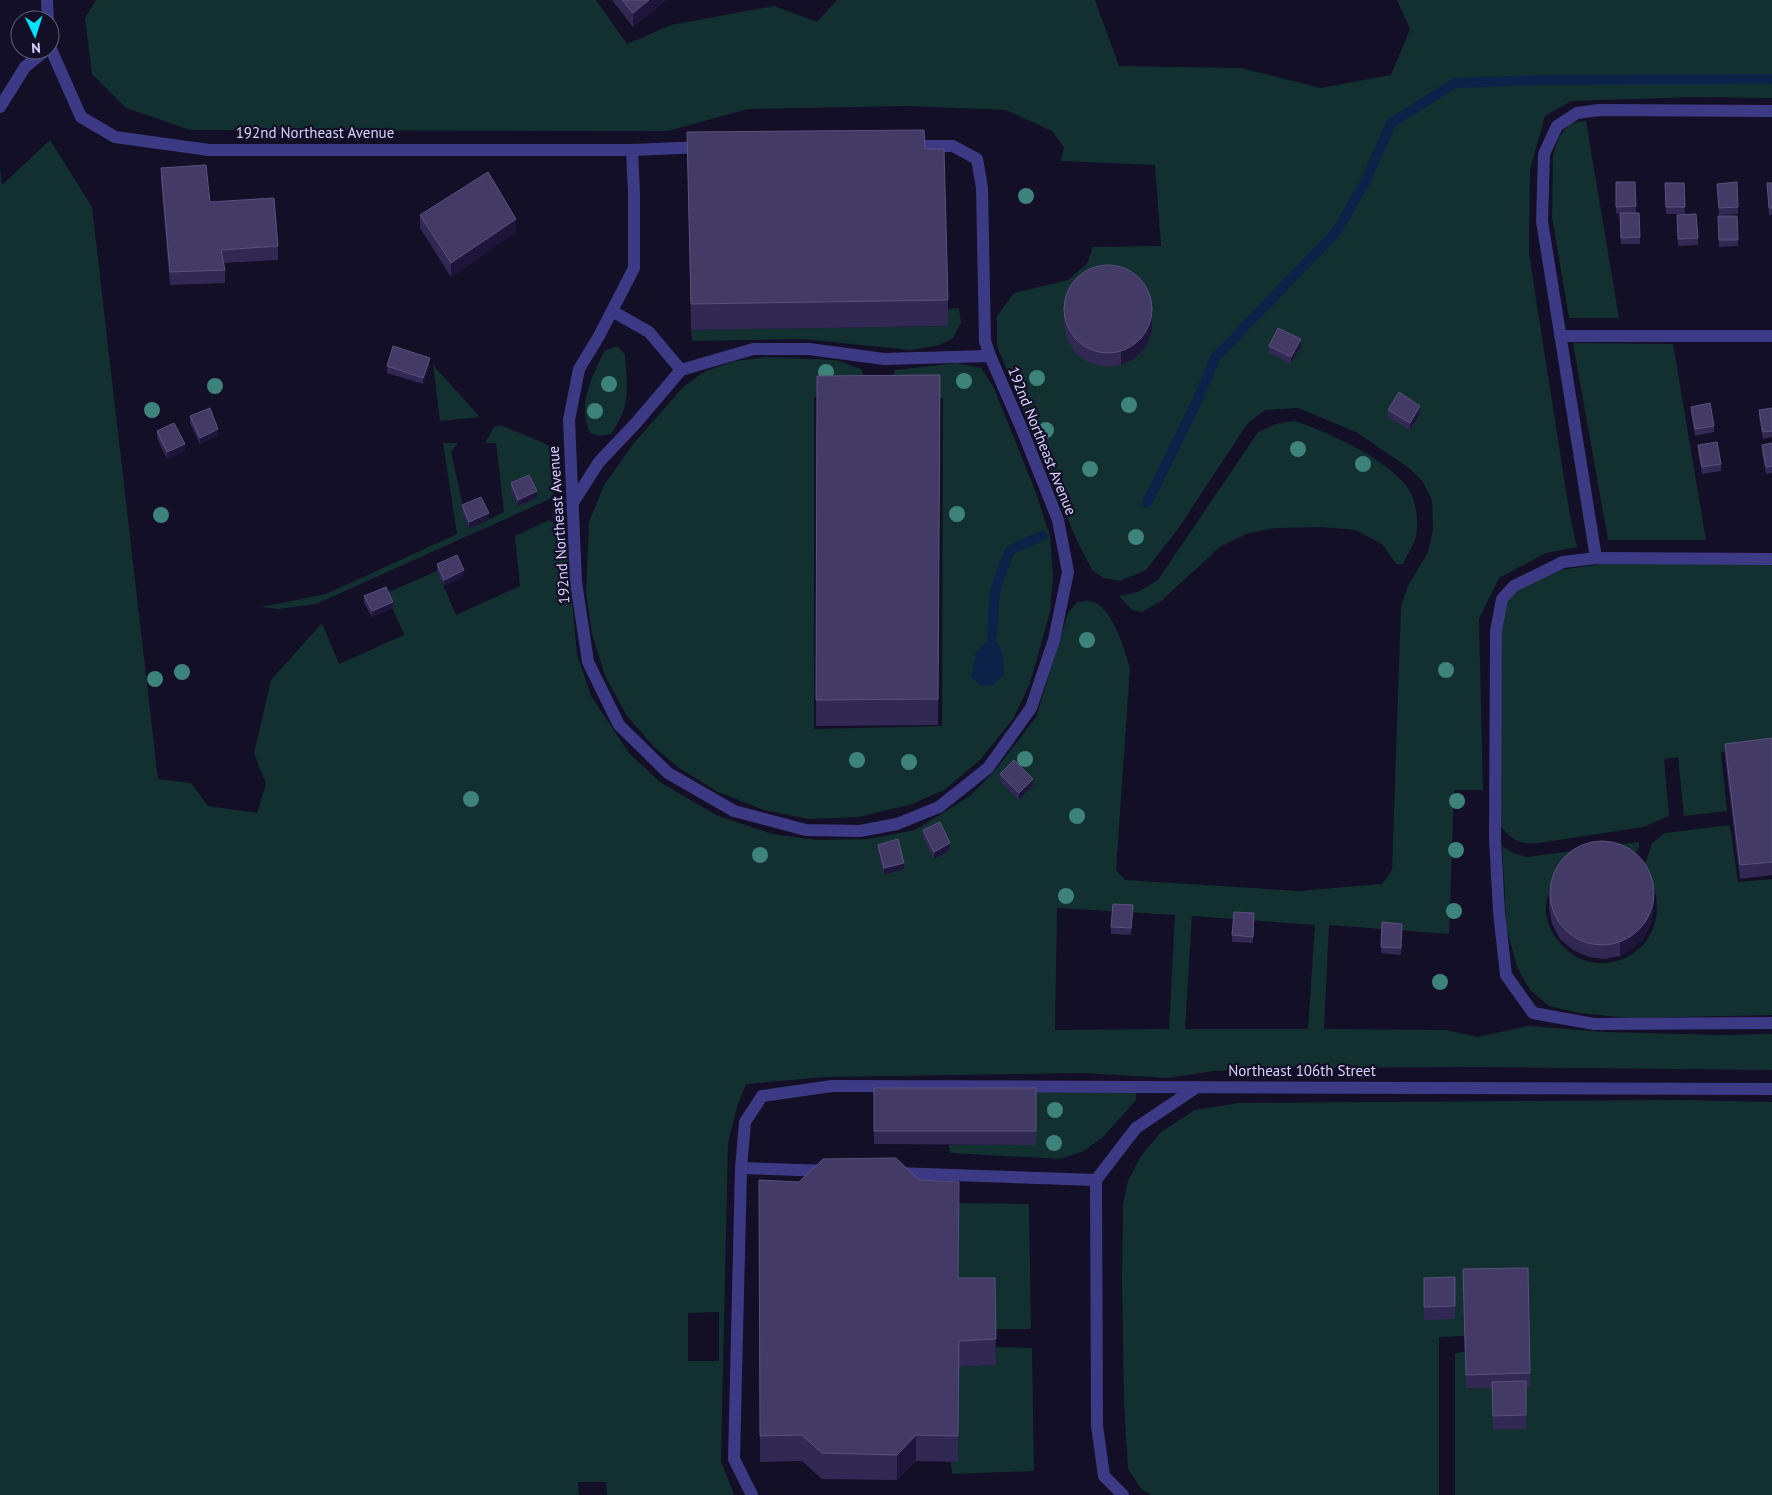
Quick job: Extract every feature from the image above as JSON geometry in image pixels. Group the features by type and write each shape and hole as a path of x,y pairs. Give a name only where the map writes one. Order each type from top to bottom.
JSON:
{"street":[{"path":"0,107 25,67 34,60"},
{"name":"192nd Northeast Avenue","path":"56,60 81,117 115,137 209,150 632,150 711,147"},
{"path":"1596,558 1542,221 1544,154 1557,126 1577,113 1599,110 1772,111"},
{"name":"192nd Northeast Avenue","path":"632,150 634,268 599,336 578,369 569,420 576,582 588,662 618,724 668,774 734,812 806,830 860,831 897,824 939,807 988,768 1031,708 1056,630 1068,572 1058,520 985,341 982,188 977,159 953,146 895,146"},
{"path":"612,311 649,332 681,370"},
{"path":"1560,336 1772,336"},
{"path":"574,501 599,462 636,423 681,370 752,349 809,349 884,359 990,356"},
{"path":"1772,559 1596,558 1563,562 1514,586 1502,599 1496,631 1495,840 1499,912 1506,975 1533,1012 1594,1024 1772,1023"},
{"name":"Northeast 106th Street","path":"752,1495 734,1459 740,1168 745,1122 762,1096 832,1086 1772,1090"},
{"path":"1123,1495 1104,1476 1097,1426 1096,1180 1136,1128 1196,1087"},
{"path":"740,1168 839,1171"},
{"path":"879,1172 1096,1180"}],"green space":[{"path":"96,0 596,0 627,44 671,25 774,6 817,22 837,0 1095,0 1119,66 1241,68 1321,88 1391,75 1410,29 1397,0 1772,0 1772,98 1695,97 1571,101 1545,116 1530,170 1529,254 1570,516 1577,547 1546,553 1499,578 1479,619 1483,790 1454,790 1449,934 1329,925 1324,1029 1446,1030 1477,1037 1528,1026 1606,1032 1721,1035 1772,1034 1772,1070 1478,1067 1281,1068 1213,1071 1169,1078 1083,1073 827,1077 746,1084 737,1107 728,1143 721,1461 734,1495 607,1495 606,1482 578,1482 579,1495 0,1495 0,170 2,185 50,140 92,207 158,779 191,783 208,806 257,813 266,784 254,753 271,680 322,623 339,664 404,635 386,593 437,571 456,615 520,586 515,536 549,520 564,530 577,654 591,696 629,753 660,782 716,815 772,834 817,840 868,839 915,830 970,796 997,768 1036,717 1068,613 1077,602 1088,601 1097,603 1110,618 1121,640 1130,668 1116,870 1125,880 1299,891 1382,884 1392,870 1401,606 1408,586 1428,552 1433,529 1432,500 1423,482 1409,468 1356,432 1298,408 1265,410 1247,424 1178,529 1146,570 1120,581 1103,578 1092,570 1076,539 997,346 997,316 1014,293 1068,280 1087,264 1093,247 1161,246 1155,165 1061,161 1064,147 1052,131 1006,110 907,106 748,109 668,131 190,130 126,108 92,74 85,18","holes":["1057,908 1175,915 1169,1029 1055,1030","1192,916 1315,925 1308,1029 1185,1029","719,1312 719,1361 688,1361 688,1313"]},
{"path":"1586,121 1619,318 1569,318 1552,217 1553,155 1559,137 1568,126 1576,122"},
{"path":"959,308 961,323 953,338 940,345 911,350 802,339 692,341 691,330 947,326 948,309"},
{"path":"1573,343 1673,344 1706,540 1608,540"},
{"path":"617,346 625,354 627,396 618,424 611,434 599,436 590,433 586,422 585,411 588,391 604,351"},
{"path":"767,357 836,360 861,369 869,395 814,397 814,729 942,726 943,398 887,396 895,370 957,363 981,368 994,388 1035,490 1050,536 1053,575 1050,612 1030,683 1013,719 980,760 944,790 912,804 859,817 809,819 764,810 718,792 679,768 654,747 627,716 605,676 592,634 586,592 589,522 604,485 634,443 683,387 705,371 736,361"},
{"path":"433,365 480,417 440,421"},
{"path":"1295,421 1323,432 1369,455 1395,474 1409,489 1416,509 1417,530 1415,539 1403,564 1396,564 1383,545 1356,530 1320,527 1275,528 1246,534 1220,547 1162,600 1142,612 1132,610 1119,596 1138,592 1158,580 1258,432 1279,423"},
{"path":"500,425 544,443 560,454 560,481 550,499 316,604 278,609 261,607 326,594 457,534 443,443 458,443 451,452 464,511 462,512 469,529 504,512 496,443 485,443 494,427"},
{"path":"1772,563 1772,746 1721,752 1727,811 1684,816 1678,757 1664,759 1669,816 1643,827 1539,843 1526,843 1513,838 1500,826 1502,596 1552,571 1603,564"},
{"path":"1730,825 1738,882 1772,879 1772,1015 1630,1018 1579,1013 1549,1006 1530,990 1517,967 1507,930 1502,846 1515,854 1527,857 1639,842 1639,847 1632,860 1558,872 1550,888 1546,904 1546,915 1549,925 1554,935 1569,952 1589,962 1614,962 1626,958 1637,951 1646,942 1652,931 1657,905 1655,891 1643,871 1652,843 1665,833"},
{"path":"873,1091 1136,1093 1136,1100 1104,1136 1084,1151 1060,1159 950,1153 949,1145 1035,1145 874,1101"},
{"path":"1681,1100 1772,1102 1772,1495 1455,1495 1455,1353 1465,1352 1464,1336 1439,1337 1439,1495 1151,1495 1141,1489 1128,1469 1124,1402 1123,1204 1128,1181 1141,1156 1161,1132 1195,1110 1239,1103"},
{"path":"953,1203 1029,1204 1031,1329 996,1329 958,1304 959,1208"},
{"path":"996,1347 1032,1348 1034,1471 952,1474 951,1462 958,1461 959,1367 996,1365"}],"water":[{"path":"992,636 1001,649 1004,675 993,685 981,686 971,677 976,652"}],"building":[{"path":"622,0 649,0 633,13"},
{"path":"924,130 925,149 944,149 948,300 691,304 687,132"},
{"path":"206,165 210,202 274,198 278,246 221,250 225,270 170,272 161,168"},
{"path":"488,172 516,219 451,263 420,215"},
{"path":"1616,182 1635,182 1636,206 1616,207"},
{"path":"1737,182 1738,207 1719,208 1717,184"},
{"path":"1665,183 1684,183 1685,207 1666,207"},
{"path":"1767,183 1772,183 1772,208 1769,208"},
{"path":"1620,213 1639,213 1640,237 1621,238"},
{"path":"1696,214 1698,238 1678,239 1677,215"},
{"path":"1718,216 1737,216 1738,240 1719,240"},
{"path":"1108,265 1125,269 1139,278 1148,292 1152,309 1148,326 1139,340 1125,349 1108,353 1091,349 1077,340 1068,326 1064,309 1068,292 1077,278 1091,269"},
{"path":"1278,328 1301,339 1291,357 1269,346"},
{"path":"393,346 430,358 423,378 387,366"},
{"path":"940,375 938,699 816,700 817,376"},
{"path":"1399,392 1420,406 1410,423 1388,410"},
{"path":"1710,403 1714,426 1695,429 1691,407"},
{"path":"210,408 218,429 200,438 190,416"},
{"path":"1772,408 1772,431 1763,432 1759,410"},
{"path":"174,423 185,444 167,452 157,431"},
{"path":"1717,442 1721,464 1702,467 1698,445"},
{"path":"1772,443 1772,466 1766,467 1762,445"},
{"path":"529,475 537,491 518,500 511,483"},
{"path":"481,497 489,513 469,522 462,505"},
{"path":"457,555 464,570 444,580 437,564"},
{"path":"386,587 393,602 372,611 364,596"},
{"path":"1772,738 1772,862 1740,865 1725,744"},
{"path":"1014,760 1033,779 1019,793 1000,774"},
{"path":"940,822 950,843 934,852 923,830"},
{"path":"898,839 904,863 884,868 878,845"},
{"path":"1602,841 1622,845 1639,856 1650,873 1654,893 1650,913 1639,930 1622,941 1602,945 1582,941 1565,930 1554,913 1550,893 1554,873 1565,856 1582,845"},
{"path":"1113,904 1133,905 1131,928 1111,927"},
{"path":"1234,912 1254,913 1253,937 1232,935"},
{"path":"1382,922 1402,924 1401,948 1381,947"},
{"path":"874,1088 1036,1088 1036,1131 874,1131"},
{"path":"896,1158 919,1180 959,1182 958,1278 995,1278 996,1339 959,1341 958,1436 916,1435 897,1455 822,1453 802,1435 760,1436 759,1180 799,1182 823,1159"},
{"path":"1528,1268 1530,1373 1466,1375 1463,1269"},
{"path":"1455,1277 1455,1306 1424,1307 1424,1278"},
{"path":"1526,1381 1526,1415 1493,1416 1492,1382"}],"waterway":[{"path":"1147,503 1198,399 1215,358 1337,231 1366,180 1391,123 1455,83 1538,80 1772,79"},
{"path":"992,636 995,590 1010,550 1042,536"}]}
